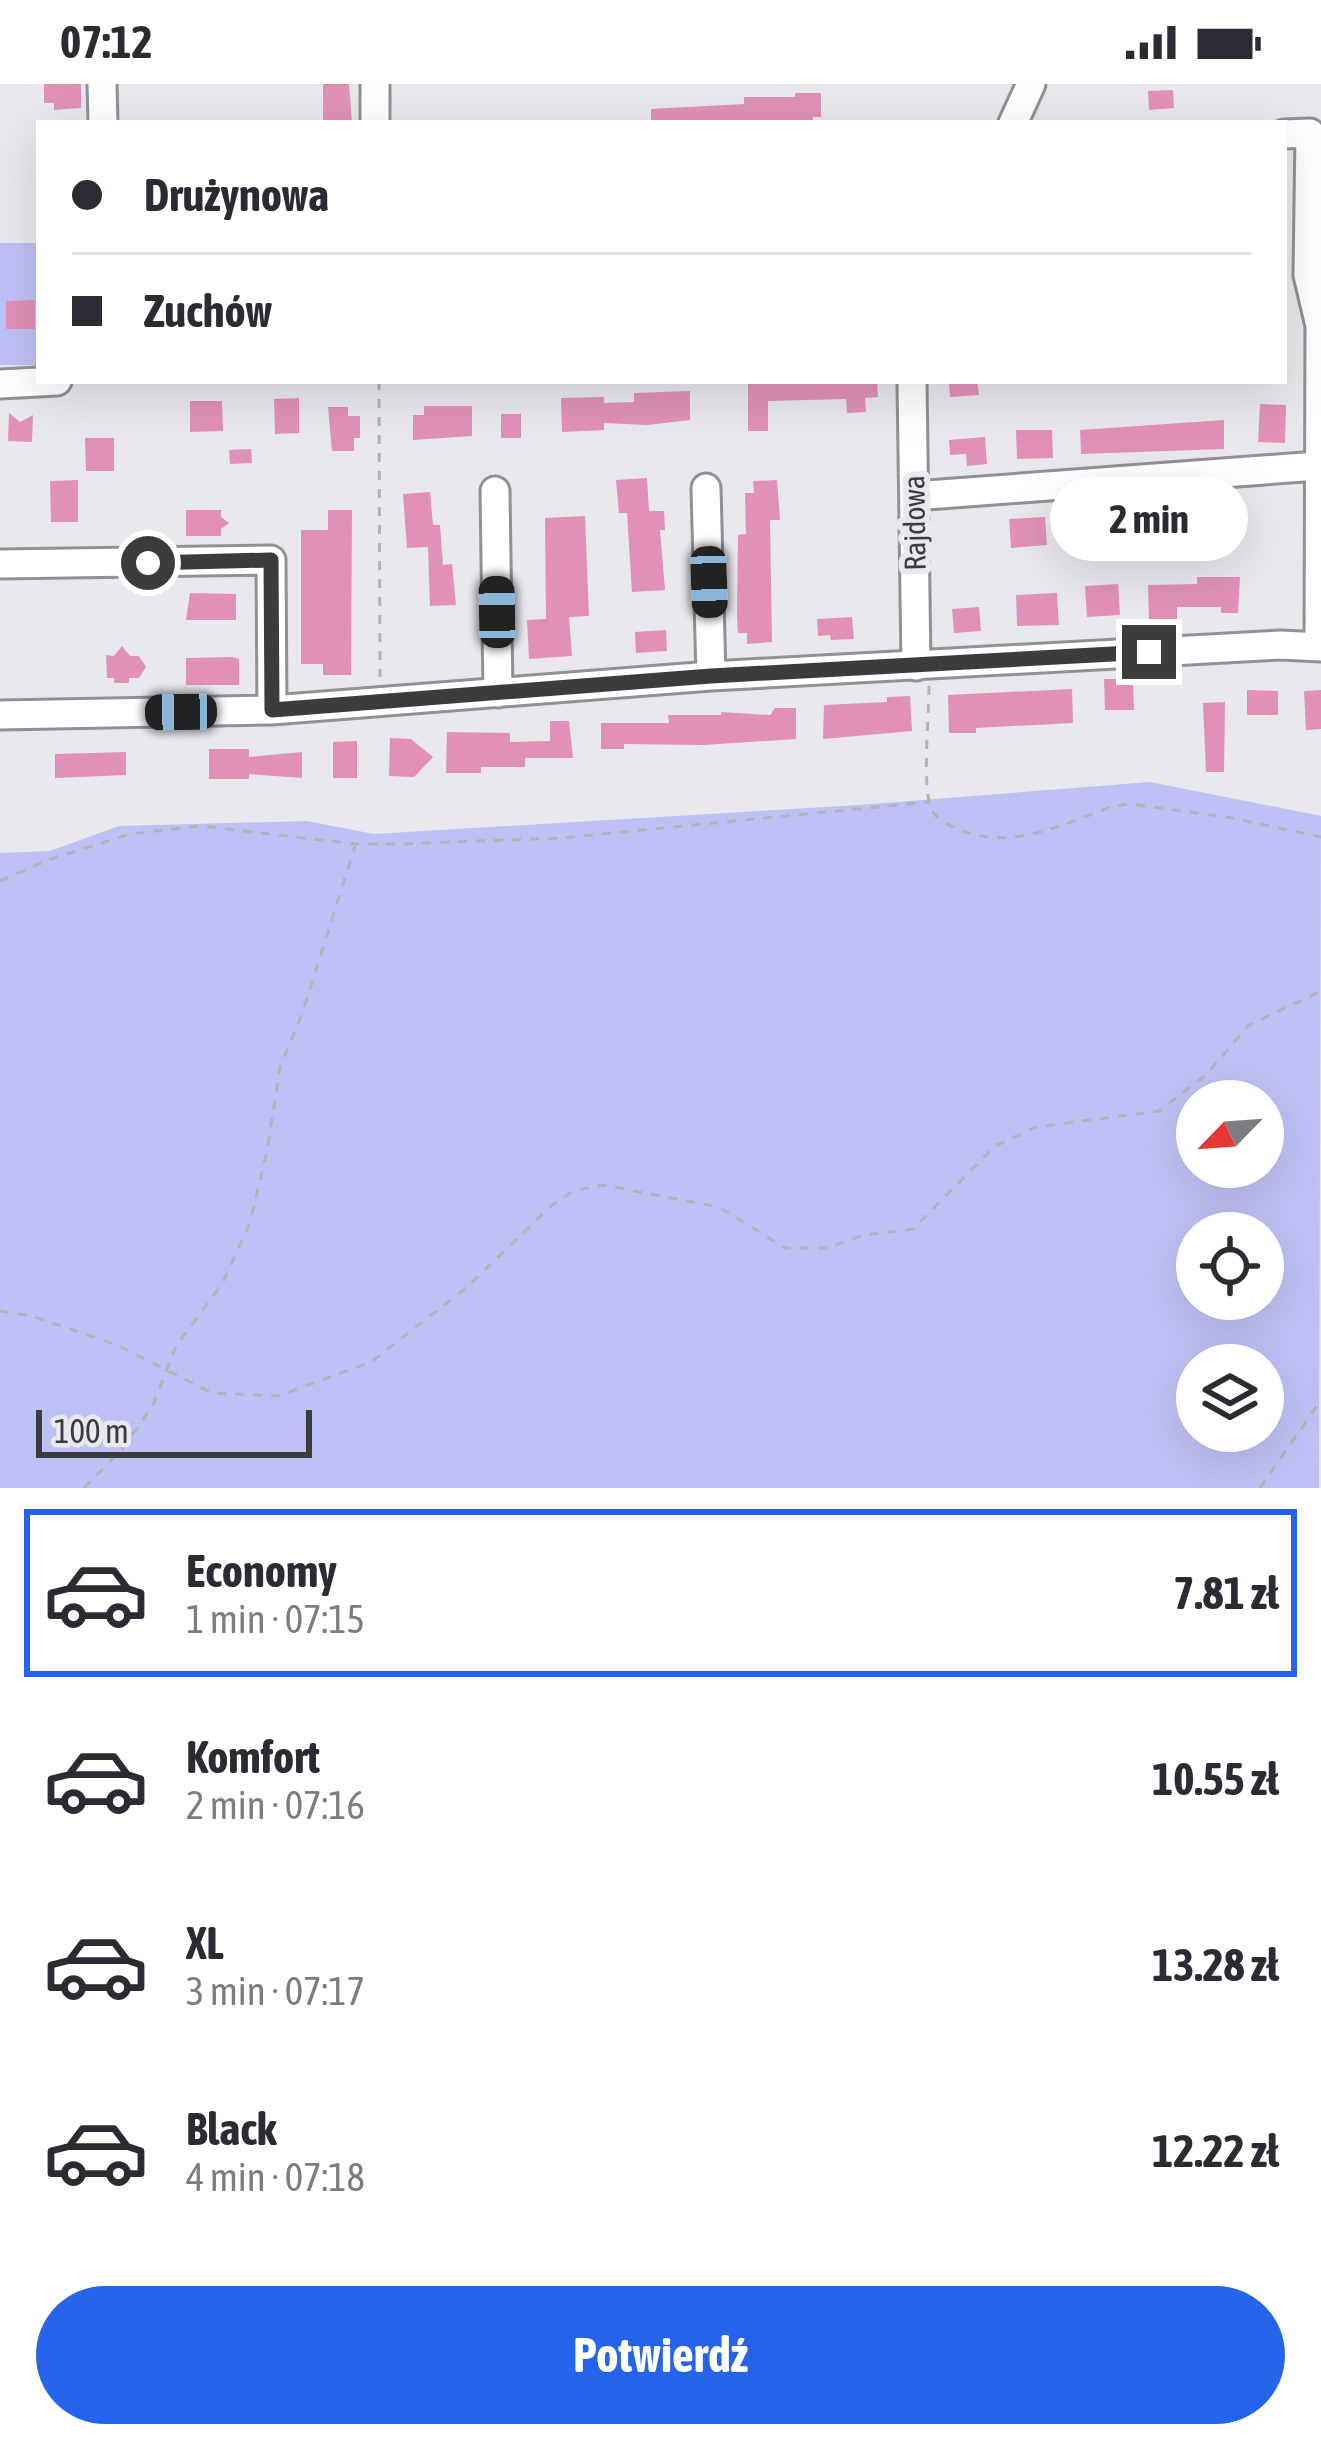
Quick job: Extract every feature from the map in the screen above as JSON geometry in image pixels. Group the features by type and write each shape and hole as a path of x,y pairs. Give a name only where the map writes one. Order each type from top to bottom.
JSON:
{"street":[{"path":"102,84 103,120"},
{"path":"375,84 375,120"},
{"path":"1013,120 1031,84"},
{"path":"0,715 272,710 711,676 1281,645 1320,647 1320,326 1317,295 1308,275 1305,126"},
{"path":"1287,297 1317,295"},
{"path":"0,384 36,382"},
{"name":"Rajdowa","path":"912,384 923,665"},
{"path":"914,496 1317,466"},
{"path":"706,488 711,676"},
{"path":"494,491 498,693"},
{"path":"0,565 271,560 272,710"}],"path":[{"path":"379,384 381,703"},
{"path":"923,665 929,802 942,822 991,841 1015,839 1130,804 1228,817 1321,837"},
{"path":"0,881 130,834 201,826 356,844 561,838 929,802"},
{"path":"84,1488 124,1447 153,1405 176,1346 222,1284 250,1223 280,1067 302,1014 356,844"},
{"path":"0,1311 32,1316 96,1338 212,1393 278,1396 371,1362 466,1288 551,1206 573,1191 603,1185 719,1207 785,1248 827,1248 864,1235 913,1229 994,1146 1036,1126 1159,1111 1206,1075 1249,1025 1321,991"},
{"path":"1260,1488 1321,1400"}],"shaded area":[{"path":"0,243 36,243 36,365 0,365"},
{"path":"1150,782 1321,816 1319,1488 0,1488 0,853 50,851 119,826 307,821 374,834"}],"building":[{"path":"44,84 81,84 81,108 54,110 54,103 44,103"},
{"path":"323,84 349,84 352,120 323,120"},
{"path":"1173,90 1174,108 1149,110 1148,91"},
{"path":"795,93 821,93 821,117 651,120 651,109 744,104 744,97 795,97"},
{"path":"35,300 35,329 6,329 6,301"},
{"path":"748,384 877,384 878,397 865,398 866,412 847,413 846,399 768,401 768,431 748,431"},
{"path":"949,384 977,384 979,395 950,397"},
{"path":"690,391 690,420 604,423 604,430 562,432 561,398 634,402 634,393"},
{"path":"299,398 299,433 275,434 274,399"},
{"path":"190,401 222,401 223,431 190,432"},
{"path":"1260,404 1286,405 1285,443 1258,442"},
{"path":"424,406 472,406 472,436 413,440 413,415 424,415"},
{"path":"328,407 348,407 348,416 360,416 360,438 354,438 354,451 332,451"},
{"path":"9,413 20,422 33,415 32,442 8,441"},
{"path":"501,414 521,414 521,438 501,438"},
{"path":"1224,420 1224,449 1081,454 1080,430"},
{"path":"1016,430 1052,430 1053,458 1017,459"},
{"path":"985,437 987,464 967,466 966,454 950,455 949,440"},
{"path":"85,438 114,438 114,471 86,471"},
{"path":"251,449 252,463 230,464 229,450"},
{"path":"647,478 649,511 664,511 665,530 660,530 665,590 632,592 627,513 619,513 616,480"},
{"path":"78,480 78,522 51,522 50,481"},
{"path":"777,480 780,520 770,520 772,642 747,644 747,633 738,633 737,615 738,535 746,534 745,493 754,493 753,481"},
{"path":"430,492 433,525 440,525 443,565 452,564 456,605 430,606 428,547 407,548 403,494"},
{"path":"186,510 221,510 221,517 229,523 221,529 221,536 186,536"},
{"path":"328,510 352,510 351,675 323,675 323,664 301,664 301,530 328,530"},
{"path":"1174,511 1176,542 1151,544 1148,513"},
{"path":"1115,513 1116,544 1082,544 1080,514"},
{"path":"585,516 589,616 569,617 572,656 529,659 527,620 546,619 545,518"},
{"path":"1045,517 1047,545 1011,548 1009,519"},
{"path":"1197,577 1240,577 1238,613 1221,613 1221,607 1177,607 1177,620 1149,621 1148,585 1197,584"},
{"path":"1118,584 1120,615 1087,617 1085,586"},
{"path":"190,593 236,594 236,620 186,620"},
{"path":"1057,593 1059,625 1017,626 1016,595"},
{"path":"979,607 981,631 954,633 952,609"},
{"path":"852,617 854,639 818,636 817,619"},
{"path":"666,630 667,651 636,653 635,632"},
{"path":"122,646 130,656 139,656 146,667 139,678 129,678 129,683 114,683 114,678 107,678 106,655 114,656"},
{"path":"186,658 239,659 239,685 186,685"},
{"path":"1104,679 1133,679 1134,710 1105,710"},
{"path":"1072,689 1073,723 949,733 948,695"},
{"path":"1247,690 1278,691 1278,715 1247,715"},
{"path":"1321,690 1321,729 1306,730 1304,691"},
{"path":"910,696 912,731 823,739 824,705"},
{"path":"1225,702 1224,772 1206,772 1203,703"},
{"path":"775,708 796,708 796,739 624,744 624,749 601,749 601,723 669,723 668,715 721,712 770,715"},
{"path":"550,721 569,721 573,758 525,758 525,767 446,773 447,732 510,733 510,742 550,741"},
{"path":"390,738 411,739 433,757 414,777 389,776"},
{"path":"357,741 357,778 333,778 333,742"},
{"path":"209,749 249,749 249,757 302,752 302,778 249,774 249,779 209,779"},
{"path":"126,752 126,775 55,778 55,754"}],"route":[{"path":"148,563 271,560 272,710 711,676 1149,652"}]}
